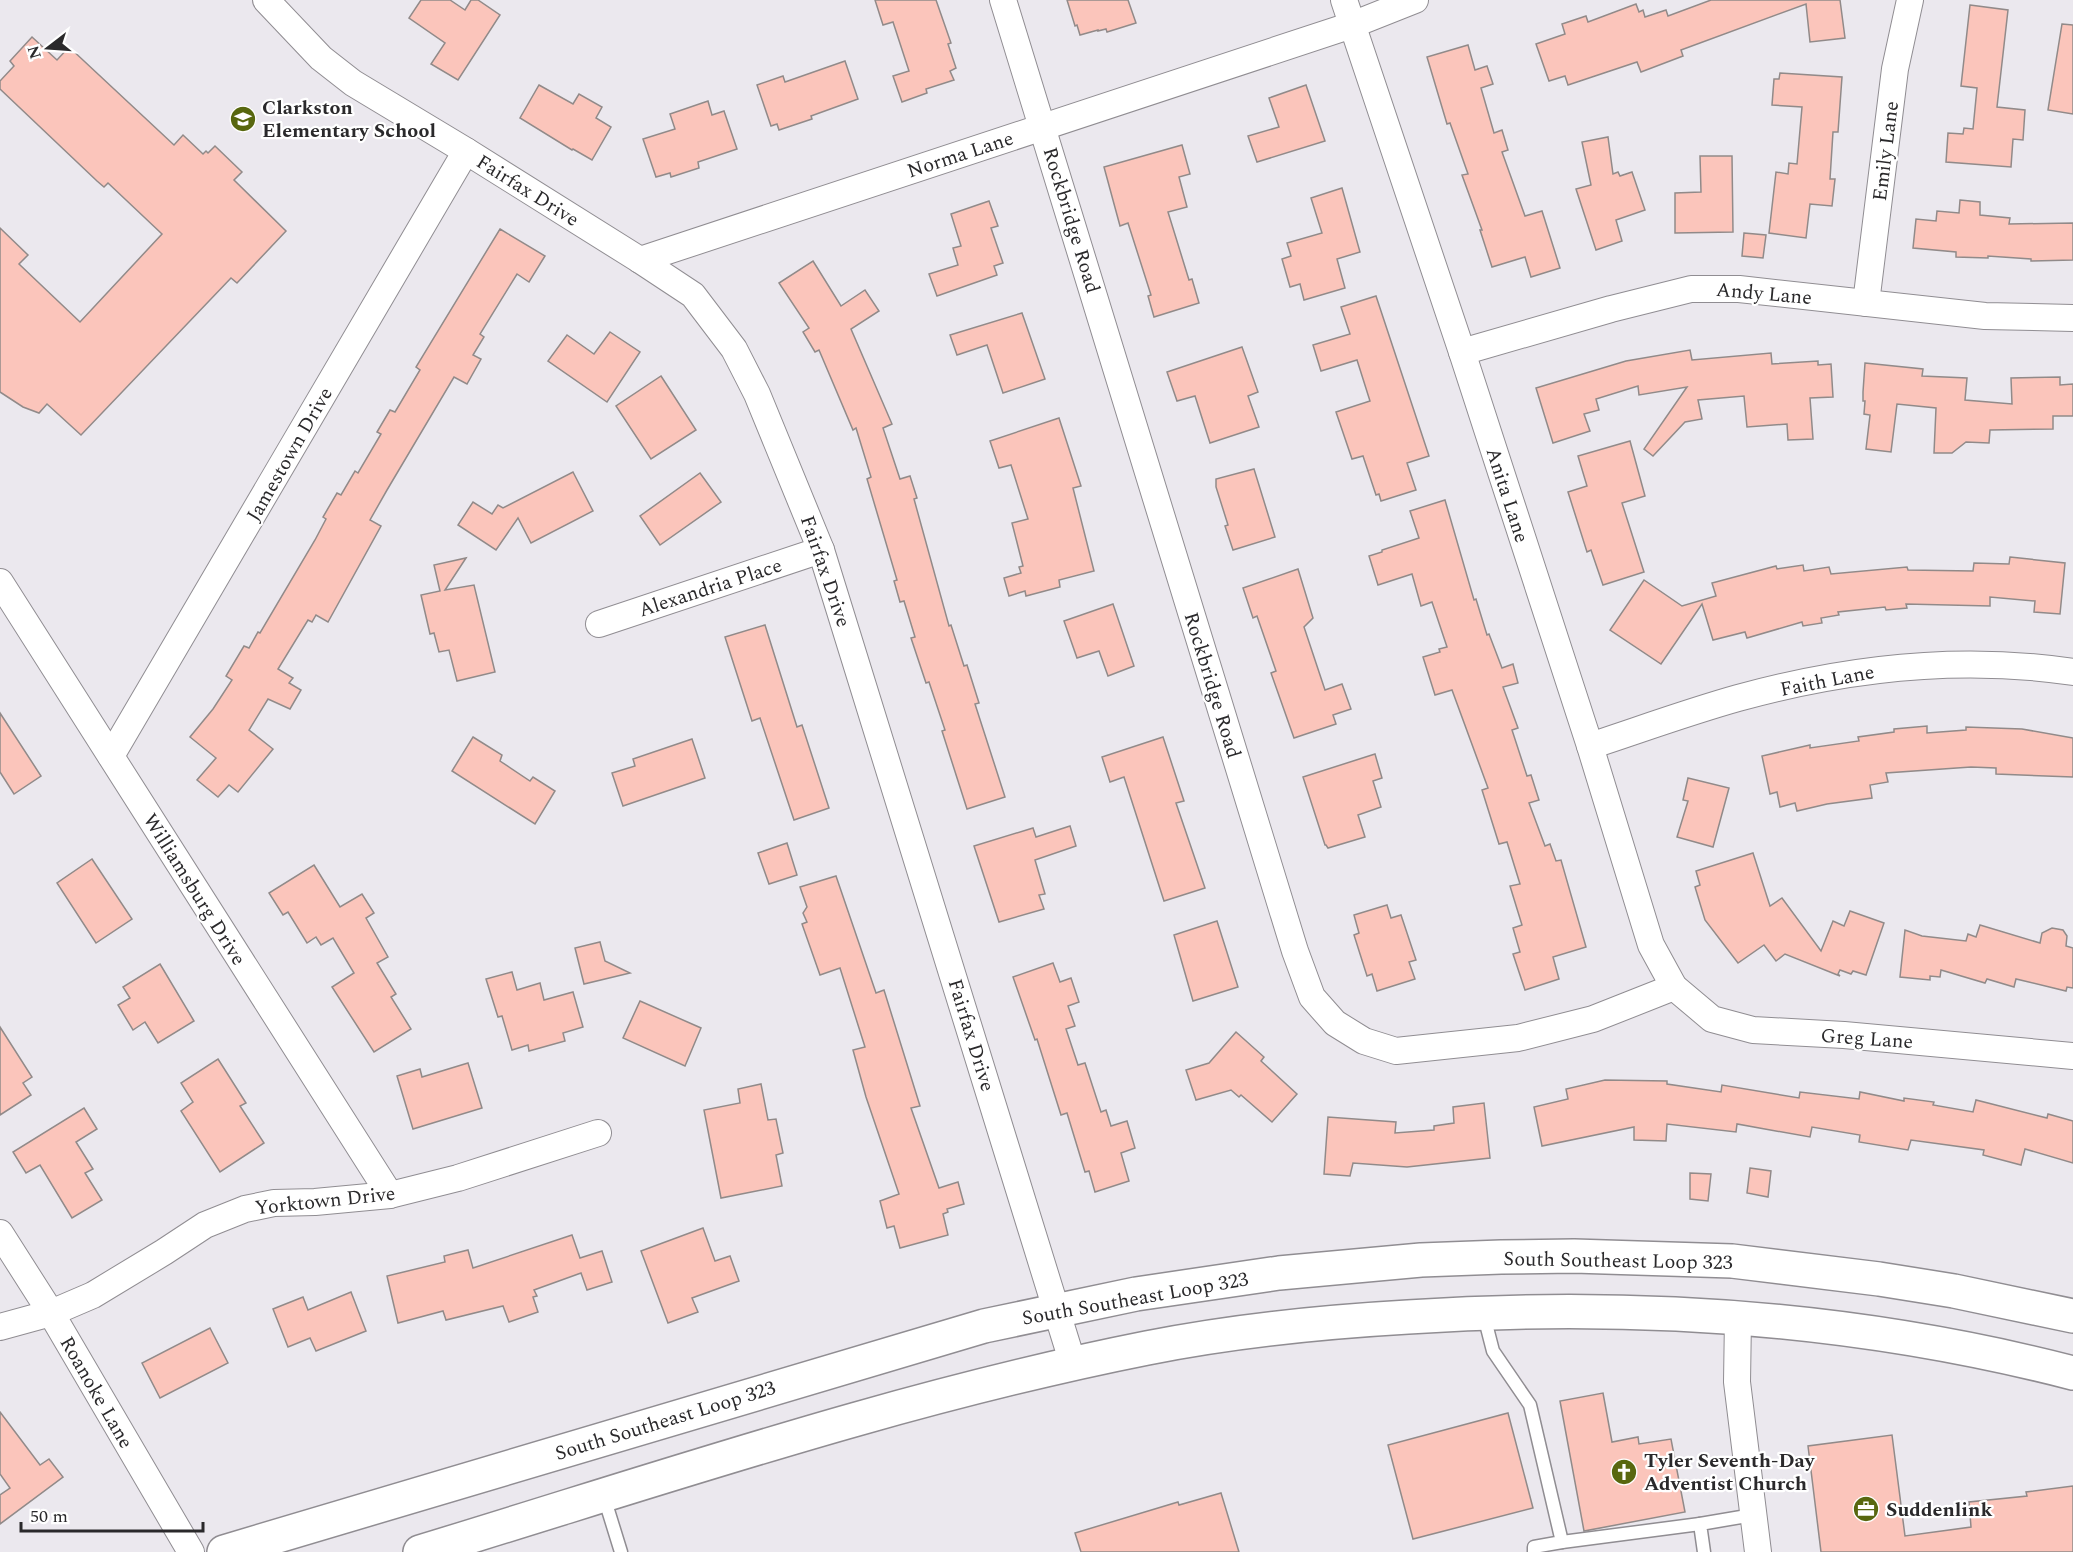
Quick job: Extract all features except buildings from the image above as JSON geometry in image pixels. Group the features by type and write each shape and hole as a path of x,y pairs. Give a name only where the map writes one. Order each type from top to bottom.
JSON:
{"highway":[{"name":"South Southeast Loop 323","path":"224,1552 984,1326 1136,1294 1279,1273 1421,1260 1574,1256 1732,1261 1805,1269 1954,1291 2073,1316"},
{"path":"420,1552 848,1422 1015,1377 1151,1347 1287,1327 1483,1312 1589,1310 1675,1313 1816,1326 1947,1345 2019,1359 2073,1373"}],"street":[{"name":"Fairfax Drive","path":"266,0 321,58 353,83 640,260 693,296 734,349 757,394 821,550 1073,1364"},
{"name":"Rockbridge Road","path":"1003,0 1291,940 1312,997 1335,1023 1364,1041 1396,1051 1518,1038 1593,1019 1674,987"},
{"name":"Anita Lane","path":"1344,0 1462,352 1590,746 1651,945 1674,987"},
{"name":"Norma Lane","path":"640,260 1352,25 1415,0"},
{"name":"Emily Lane","path":"1866,303 1895,69 1910,0"},
{"name":"Jamestown Drive","path":"111,756 466,151"},
{"name":"Andy Lane","path":"1462,352 1611,309 1691,289 1739,289 1985,316 2073,318"},
{"name":"Alexandria Place","path":"599,624 821,550"},
{"name":"Williamsburg Drive","path":"0,582 390,1196"},
{"name":"Faith Lane","path":"1590,746 1737,698 1835,675 1895,667 1950,664 1997,665 2073,672"},
{"name":"Greg Lane","path":"1674,987 1712,1019 1753,1030 1844,1035 2073,1056"},
{"name":"Yorktown Drive","path":"0,1327 51,1313 93,1295 206,1225 245,1209 274,1203 390,1196 458,1178 598,1133"},
{"name":"Roanoke Lane","path":"0,1233 51,1313 191,1552"},
{"path":"1738,1318 1737,1382 1758,1552"}],"lane":[{"path":"1483,1312 1493,1351 1530,1405 1562,1542"},
{"path":"604,1496 621,1552"},
{"path":"1534,1552 1534,1547 1562,1542 1753,1515"},
{"path":"1700,1524 1704,1552"}],"place":[{"name":"Clarkston Elementary School","path":"243,119"},
{"name":"Tyler Seventh-Day Adventist Church","path":"1624,1472"},
{"name":"Suddenlink","path":"1866,1509"}]}
